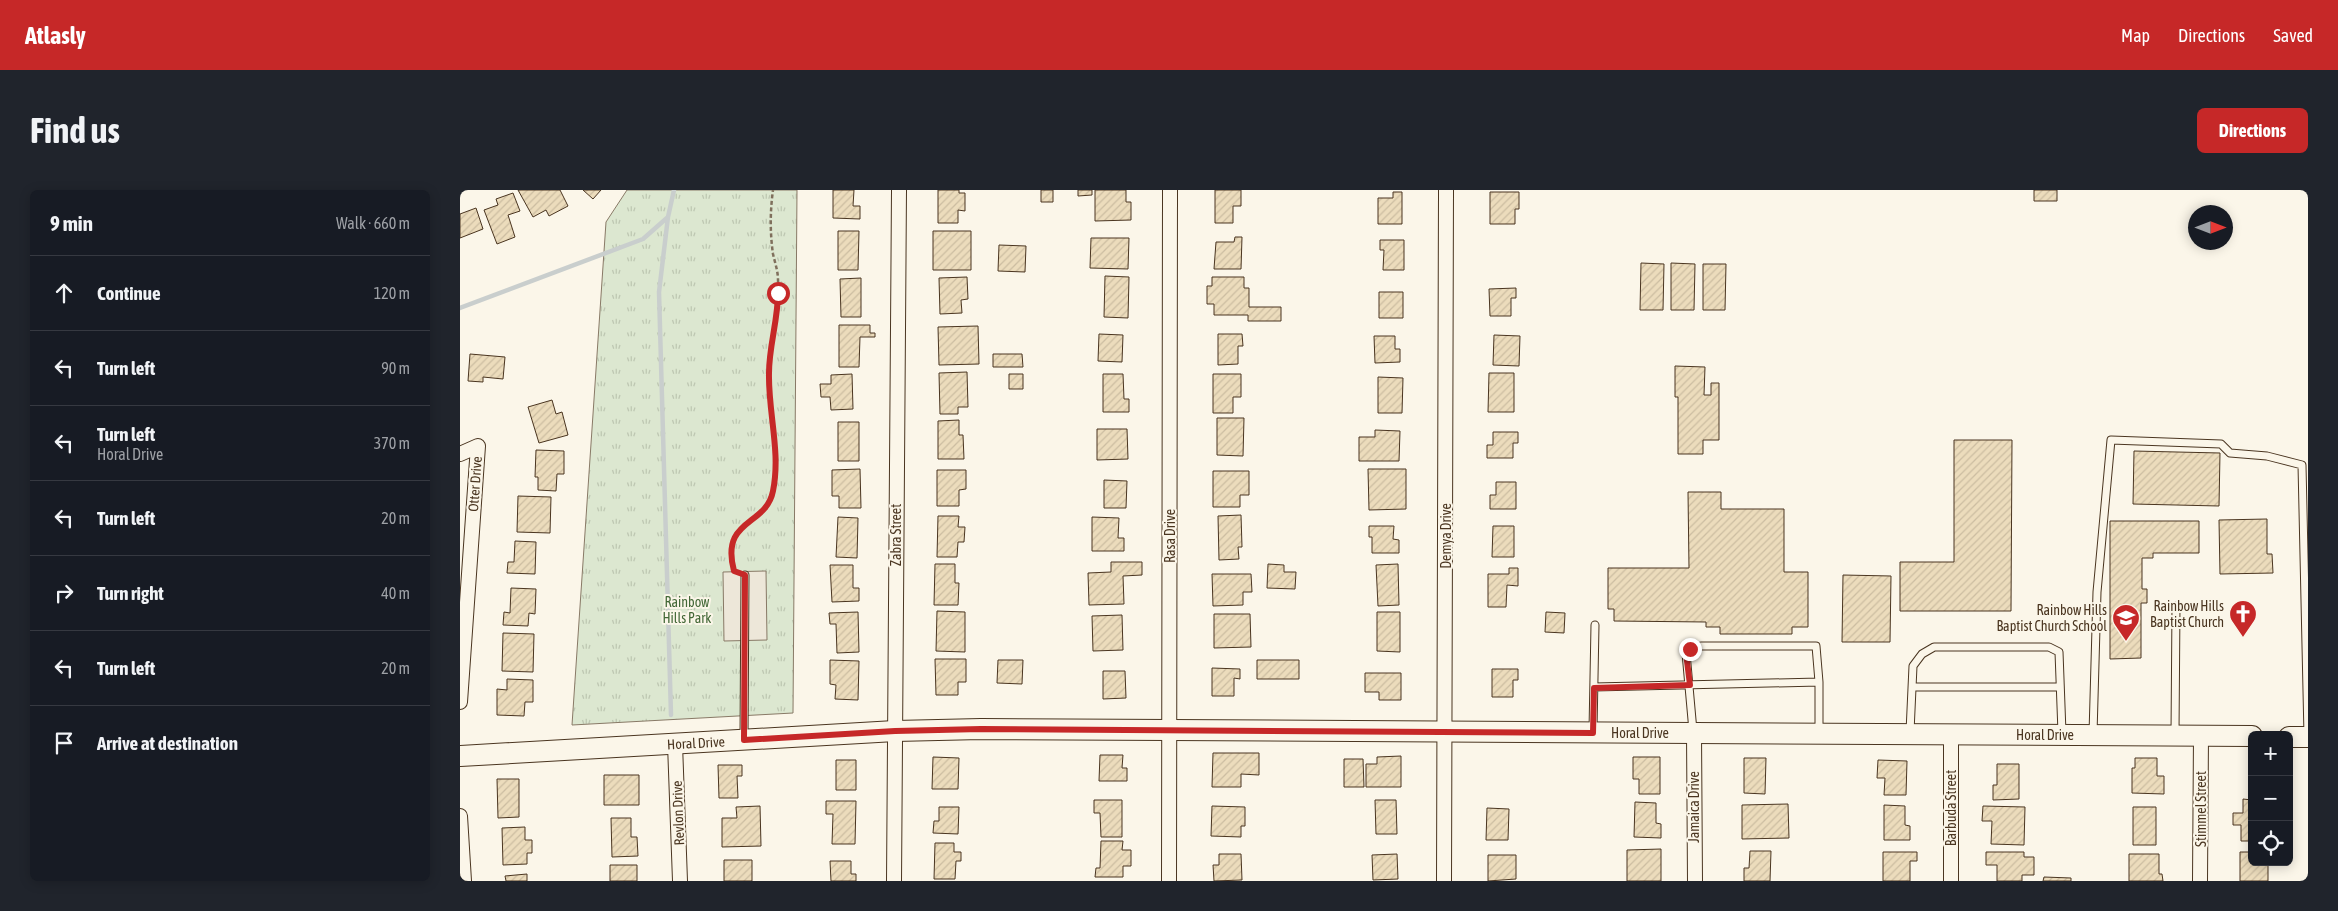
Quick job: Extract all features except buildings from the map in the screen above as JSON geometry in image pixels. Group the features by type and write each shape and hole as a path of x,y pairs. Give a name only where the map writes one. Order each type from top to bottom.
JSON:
{"street":[{"name":"Zabra Street","path":"894,881 899,190"},
{"name":"Rasa Drive","path":"1169,881 1170,190"},
{"name":"Demya Drive","path":"1444,881 1446,190"},
{"name":"Otter Drive","path":"460,454 478,446 460,702"},
{"name":"Horal Drive","path":"460,756 895,731 981,729 2248,736"},
{"name":"Jamaica Drive","path":"1694,734 1695,881"},
{"name":"Barbuda Street","path":"1951,735 1951,881"},
{"name":"Stimmel Street","path":"2200,881 2201,736"},
{"path":"2293,736 2308,737"},
{"name":"Revlon Drive","path":"675,744 680,881"},
{"path":"460,816 464,881"}],"lane":[{"path":"2093,736 2097,592 2111,440 2221,444 2230,453 2268,456 2302,465 2308,737"},
{"path":"744,740 745,575"},
{"path":"2175,736 2176,606"},
{"path":"1593,733 1595,625"},
{"path":"1694,734 1686,653 1690,649 1701,646 1816,646 1819,682 1819,734"},
{"path":"1910,734 1913,666 1922,654 1934,647 2049,647 2059,652 2062,736"},
{"path":"1594,688 1819,682"},
{"path":"1912,687 2060,688"}],"path":[{"path":"745,575 734,571 732,549 735,536 742,525 764,509 770,500 774,478 774,427 769,373 778,310 778,280 770,219 773,190"}],"green space":[{"name":"Rainbow Hills Park","path":"627,190 797,190 793,713 572,725 606,222"}],"shaded area":[{"path":"766,571 767,640 724,641 723,572"}],"waterway":[{"path":"460,308 643,239 668,217 674,190"},
{"path":"668,217 659,292 671,715"}],"place":[{"name":"Rainbow Hills Baptist Church","path":"2243,638"},
{"name":"Rainbow Hills Baptist Church School","path":"2126,642"}],"route":[{"path":"778,293 778,310 770,354 769,373 769,391 774,427 773,491 764,509 742,525 735,536 732,549 734,571 745,575 744,740 895,731 981,729 1593,733 1594,688 1690,685 1686,653 1690,649"}]}
